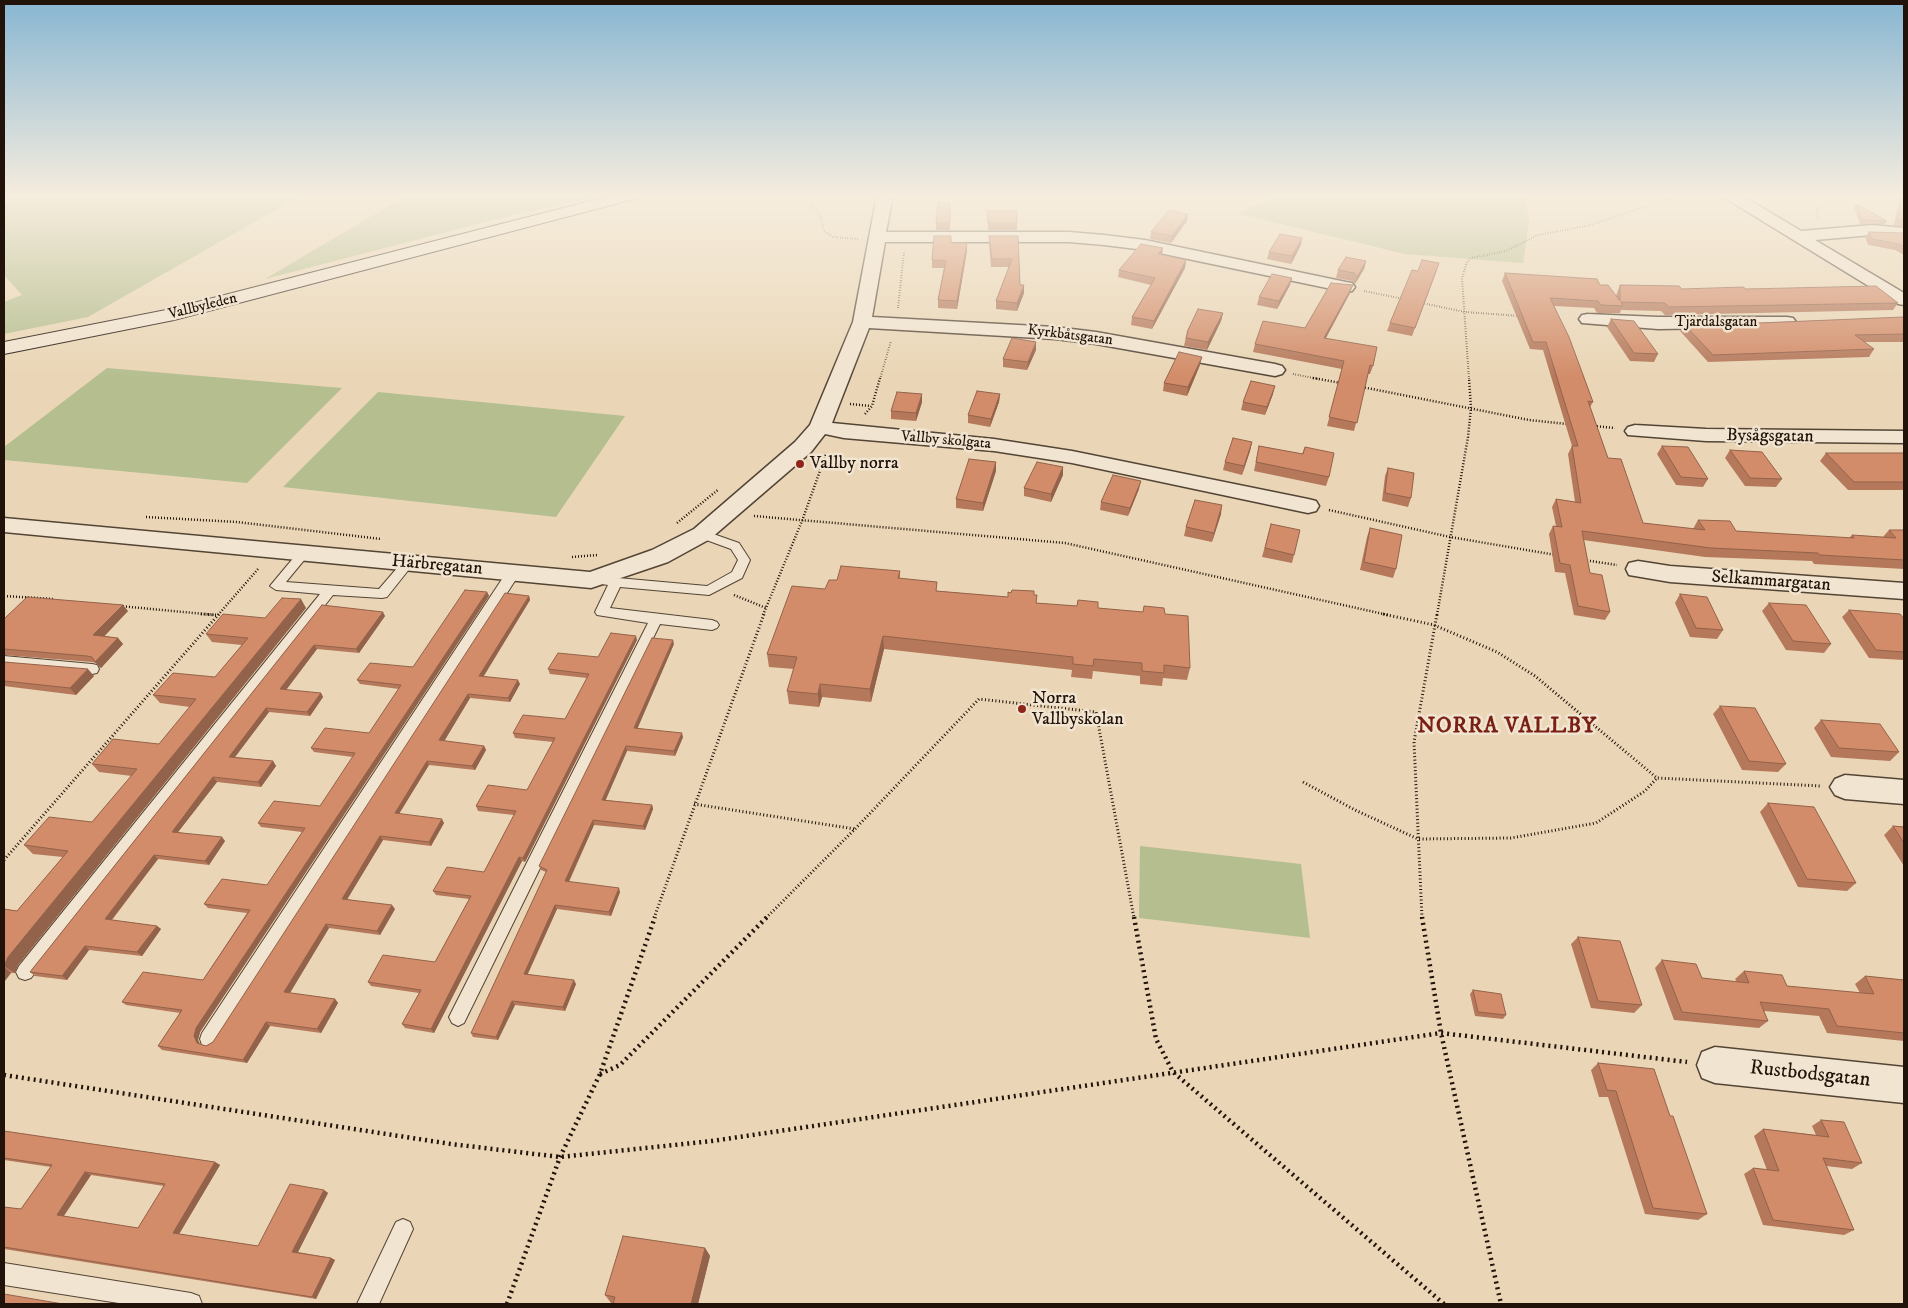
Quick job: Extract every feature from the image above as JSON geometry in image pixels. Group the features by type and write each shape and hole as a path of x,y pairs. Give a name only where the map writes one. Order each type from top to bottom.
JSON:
{"main road":[{"name":"Vallbyleden","path":"4,348 176,314 398,256"}],"street":[{"path":"820,427 862,322 874,256"},
{"path":"1194,256 1346,287"},
{"path":"1832,256 1904,300"},
{"name":"Tjärdalsgatan","path":"1588,319 1658,323 1800,322"},
{"name":"Kyrkbåtsgatan","path":"862,322 1055,333 1096,338 1275,370"},
{"name":"Vallby skolgata","path":"820,427 844,432 994,445 1052,454 1154,472 1308,506"},
{"name":"Härbregatan","path":"4,525 591,580 660,556 702,534 803,447 820,427"},
{"name":"Bysågsgatan","path":"1635,430 1716,436 1904,437"},
{"name":"Selkammargatan","path":"1638,569 1670,574 1904,591"},
{"path":"1845,787 1904,792"},
{"name":"Rustbodsgatan","path":"1715,1065 1904,1085"}],"lane":[{"path":"591,580 709,591 737,575 744,560 735,546 702,534"},
{"path":"304,553 276,586 382,594 408,563"},
{"path":"209,1039 513,573"},
{"path":"616,582 602,612 712,625"},
{"path":"25,972 330,590"},
{"path":"458,1017 656,619"},
{"path":"4,661 92,669"},
{"path":"368,1304 403,1228"},
{"path":"4,1274 191,1304"}],"path":[{"path":"1481,256 1471,258 1467,262 1462,278 1471,408 1468,437 1414,742 1423,929 1441,1033 1500,1304"},
{"path":"1346,287 1410,301"},
{"path":"1419,302 1465,312 1525,316"},
{"path":"1275,370 1350,385"},
{"path":"1359,387 1529,420 1567,424"},
{"path":"1587,426 1635,430"},
{"path":"507,1304 560,1157 600,1074 694,804 766,608 802,521 827,449 844,432"},
{"path":"673,526 707,499"},
{"path":"1308,506 1450,537 1562,556"},
{"path":"138,517 237,522 384,539"},
{"path":"802,521 1065,543 1434,625 1497,652 1535,676 1656,778 1845,787"},
{"path":"4,860 216,616 274,551 300,528"},
{"path":"564,557 600,554"},
{"path":"1581,559 1638,569"},
{"path":"709,591 732,594 766,608"},
{"path":"4,596 12,595 60,600"},
{"path":"119,606 216,616"},
{"path":"600,1074 620,1065 856,829 979,699 1096,712 1156,1040 1173,1072 1444,1304"},
{"path":"1303,782 1354,810 1418,838 1511,838 1596,823 1645,791 1656,778"},
{"path":"694,804 856,829"},
{"path":"4,1075 451,1144 560,1157 712,1141 1441,1033 1715,1065"}],"green space":[{"path":"4,256 195,256 88,317 4,334 4,302 22,295 4,275"},
{"path":"304,256 354,256 265,279"},
{"path":"1432,256 1524,256 1523,263"},
{"path":"107,368 342,388 247,483 4,460 4,447"},
{"path":"378,392 625,416 556,517 283,487"},
{"path":"1140,846 1301,864 1310,938 1139,918"}],"building":[{"path":"932,256 965,256 957,301 938,300 946,261 932,260"},
{"path":"992,256 1019,256 1020,285 1024,285 1017,303 996,301 1012,259 992,259"},
{"path":"1131,256 1168,256 1186,260 1154,321 1132,317 1155,278 1119,270"},
{"path":"1346,257 1366,261 1357,277 1354,273 1338,270"},
{"path":"1422,260 1439,263 1415,328 1390,323 1412,270 1418,271"},
{"path":"1505,273 1597,279 1600,285 1608,285 1620,301 1620,285 1679,286 1682,289 1876,286 1898,303 1669,307 1665,303 1621,302 1623,306 1601,305 1598,301 1550,298 1569,337 1593,402 1588,401 1608,458 1621,459 1643,523 1705,530 1698,520 1730,521 1736,531 1854,538 1852,535 1896,538 1889,530 1904,530 1904,560 1820,555 1818,553 1711,548 1582,531 1590,573 1602,575 1610,612 1578,606 1570,565 1560,563 1553,526 1562,527 1556,499 1581,503 1572,446 1578,446 1546,342 1533,342"},
{"path":"1272,274 1292,278 1279,301 1259,297"},
{"path":"1331,283 1353,285 1324,338 1377,347 1373,366 1370,365 1357,423 1329,417 1344,361 1255,344 1263,321 1305,328"},
{"path":"1198,309 1223,313 1208,342 1186,338"},
{"path":"1904,317 1904,334 1855,335 1874,349 1713,355 1684,324 1734,324"},
{"path":"1611,319 1634,321 1658,354 1634,353"},
{"path":"1012,338 1036,342 1028,362 1003,359"},
{"path":"1179,352 1202,357 1188,387 1164,383"},
{"path":"1251,381 1275,386 1267,407 1243,402"},
{"path":"977,391 1000,394 991,419 968,415"},
{"path":"897,392 922,394 916,413 891,411"},
{"path":"1233,438 1252,442 1244,466 1225,462"},
{"path":"1259,446 1303,454 1305,447 1334,453 1329,477 1256,462"},
{"path":"1662,446 1688,447 1708,479 1681,477"},
{"path":"1730,450 1762,452 1782,479 1750,478"},
{"path":"1826,453 1904,453 1904,482 1854,482"},
{"path":"969,459 996,462 983,503 956,499"},
{"path":"1037,462 1063,467 1051,494 1024,488"},
{"path":"1388,468 1414,473 1411,498 1385,493"},
{"path":"1113,475 1141,481 1130,508 1101,502"},
{"path":"1195,500 1222,505 1214,533 1186,527"},
{"path":"1271,524 1300,530 1294,555 1265,548"},
{"path":"1370,528 1402,535 1396,569 1364,562"},
{"path":"841,566 900,571 898,578 937,582 936,591 1008,597 1008,592 1011,593 1012,590 1034,591 1034,595 1037,595 1036,603 1077,606 1078,600 1098,602 1098,608 1143,612 1144,606 1164,608 1165,614 1188,616 1190,668 1164,665 1164,673 1142,671 1142,663 1094,659 1093,666 1073,664 1073,657 883,636 870,689 820,684 818,694 787,691 797,657 767,654 792,586 825,589 829,580 837,580"},
{"path":"465,590 487,592 196,1028 194,1036 197,1043 206,1046 213,1042 505,593 529,596 479,676 518,680 508,698 468,694 439,740 484,746 472,766 427,761 395,813 442,819 429,842 380,836 342,899 392,905 377,931 326,924 284,992 335,999 317,1029 266,1022 243,1060 158,1046 182,1010 122,1002 143,972 203,980 250,910 204,904 222,879 267,885 305,828 258,823 274,801 320,806 355,753 311,748 325,728 369,733 401,685 357,680 370,663 413,667"},
{"path":"1680,594 1707,597 1723,630 1696,628"},
{"path":"27,597 123,605 93,635 118,638 95,662 92,657 87,656 4,649 4,619"},
{"path":"282,598 301,599 8,957 4,966 4,909 17,911 68,851 24,845 49,817 92,822 137,769 92,764 113,739 159,744 196,699 153,695 173,673 215,677 248,638 206,634 223,614 265,618"},
{"path":"1769,603 1806,605 1831,644 1793,641"},
{"path":"322,605 383,612 356,649 314,645 280,689 321,693 307,712 266,708 229,757 273,761 258,782 213,777 172,832 222,837 205,861 154,855 105,919 157,926 137,952 85,946 62,976 30,972"},
{"path":"1849,610 1900,614 1904,619 1904,652 1876,650"},
{"path":"611,633 636,636 523,858 519,857 431,1029 402,1024 421,990 368,982 383,955 435,962 471,896 433,891 447,867 484,872 516,811 476,806 488,785 527,790 555,738 513,733 523,715 565,719 589,674 548,669 558,653 598,657"},
{"path":"652,638 673,640 634,728 682,733 674,751 626,746 602,800 652,805 643,826 593,820 565,881 619,888 609,912 555,905 524,974 574,980 563,1007 512,1001 496,1037 471,1033 547,870 539,866"},
{"path":"4,662 88,669 70,688 4,681"},
{"path":"1720,706 1755,708 1786,764 1749,761"},
{"path":"1821,720 1880,724 1899,752 1839,748"},
{"path":"1768,803 1814,807 1856,883 1807,879"},
{"path":"1893,826 1904,827 1904,843"},
{"path":"1578,937 1620,941 1642,1005 1598,1001"},
{"path":"1662,960 1696,964 1702,978 1749,983 1744,971 1782,975 1787,986 1874,994 1865,976 1904,980 1904,1033 1837,1026 1829,1009 1760,1002 1768,1021 1682,1012"},
{"path":"1473,990 1501,994 1506,1015 1478,1012"},
{"path":"1598,1063 1654,1069 1670,1116 1673,1116 1707,1214 1653,1208 1616,1091 1607,1090"},
{"path":"1821,1120 1844,1122 1862,1163 1823,1158 1854,1230 1773,1220 1753,1168 1779,1171 1763,1129 1829,1137"},
{"path":"4,1131 215,1162 173,1233 258,1246 290,1184 324,1190 292,1252 331,1258 312,1297 4,1247 4,1207 21,1209 52,1165 4,1158","holes":["85,1172 165,1184 138,1228 57,1215"]},
{"path":"623,1236 705,1248 691,1304 613,1304 615,1297 605,1295"},
{"path":"4,1294 63,1304 4,1304"}],"place":[{"name":"Vallby norra","path":"800,464"},
{"name":"Norra Vallbyskolan","path":"1022,709"}],"district":[{"name":"NORRA VALLBY","path":"1507,727"}]}
